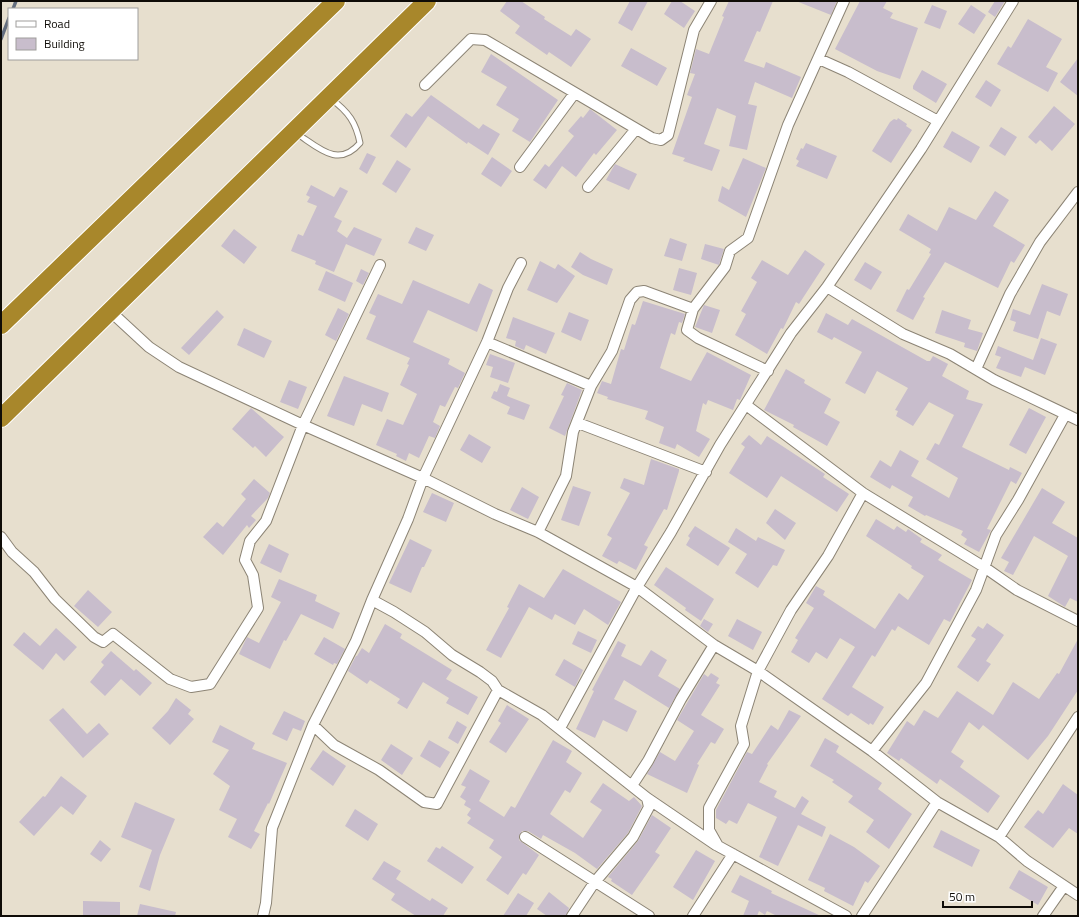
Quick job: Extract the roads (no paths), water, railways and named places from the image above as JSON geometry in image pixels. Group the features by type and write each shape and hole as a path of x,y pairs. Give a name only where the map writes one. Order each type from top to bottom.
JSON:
{"highway":[{"path":"1,325 336,1"},
{"path":"1,418 427,1"}],"street":[{"path":"425,85 471,39 485,40 517,58 574,94 652,138 661,140 668,135 694,30 711,1"},
{"path":"768,371 698,338 687,330 693,309 724,266 730,251 748,238 788,124 819,59 844,1"},
{"path":"560,728 636,587 706,472 720,445 791,333 827,287 921,149 1013,1"},
{"path":"819,59 848,72 938,120"},
{"path":"520,167 574,94"},
{"path":"588,187 636,129"},
{"path":"976,369 1010,294 1040,242 1078,192"},
{"path":"263,916 266,903 272,828 313,725 356,640 424,478 487,342 508,288 521,262"},
{"path":"1,538 12,552 34,572 55,599 94,637 103,642 113,634 170,679 191,688 210,684 258,608 253,575 245,560 250,541 266,520 303,425 380,265"},
{"path":"827,287 903,334 950,354 976,369 1078,420"},
{"path":"538,532 566,476 573,432 578,423 591,386 612,351 630,300 637,292 644,291 693,309"},
{"path":"110,311 149,347 179,367 303,425 424,478 495,514 538,532 636,587 714,644 758,671 872,751 937,802 999,837 1028,861 1078,895"},
{"path":"487,342 591,386"},
{"path":"746,405 863,493 984,567 1017,590 1078,621"},
{"path":"872,751 926,683 976,590 996,535 1018,500 1065,414"},
{"path":"578,423 706,472"},
{"path":"718,846 709,830 709,808 744,744 741,726 758,671 791,610 828,556 863,493"},
{"path":"372,600 425,632 452,655 492,681 498,690 529,707 560,728 632,784 647,798 718,846 846,916"},
{"path":"632,784 648,761 681,699 714,644"},
{"path":"313,725 334,745 379,770 424,802 437,804 498,690"},
{"path":"999,837 1078,717"},
{"path":"572,916 594,882 633,837 649,807 647,798"},
{"path":"862,916 937,802"},
{"path":"525,837 649,916"},
{"path":"693,916 733,854"},
{"path":"1043,916 1064,886"}],"lane":[{"path":"294,131 330,155 341,156 353,152 360,143 357,126 339,105 328,98"}],"waterway":[{"path":"13,8 16,1"},
{"path":"1,39 8,21"}]}
